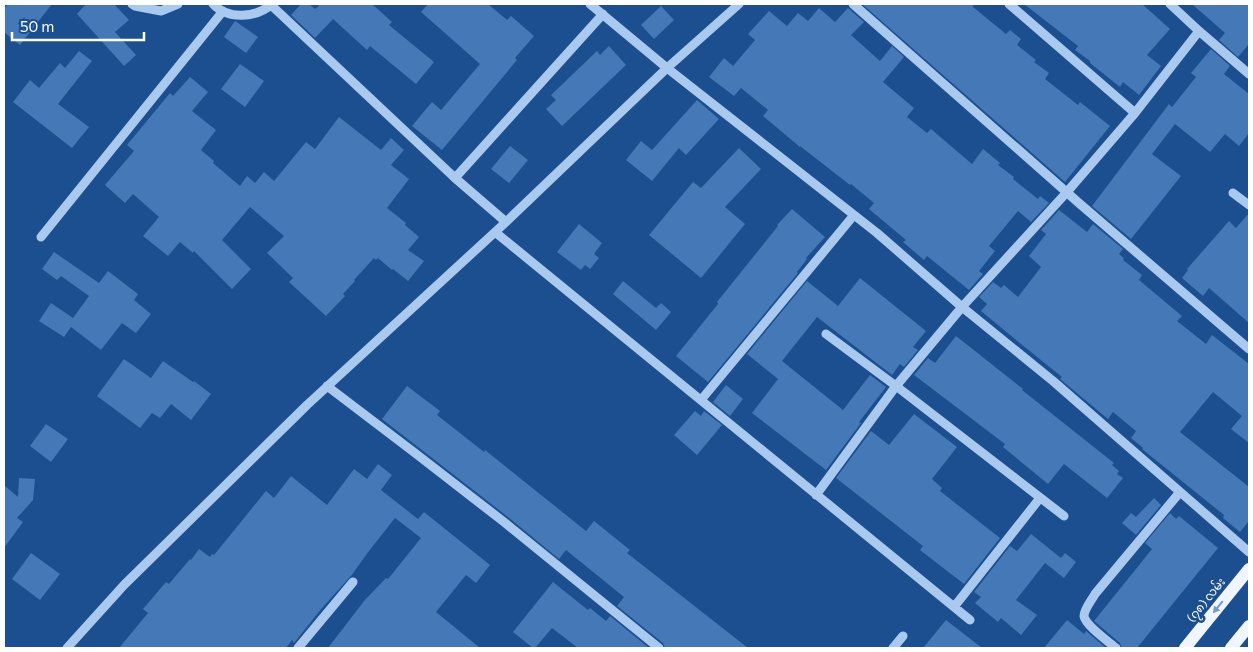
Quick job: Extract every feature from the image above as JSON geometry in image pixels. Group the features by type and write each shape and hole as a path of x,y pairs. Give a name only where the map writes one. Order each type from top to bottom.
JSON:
{"main road":[{"name":"(၇၈) လမ်း","path":"1184,648 1249,569"},
{"path":"1231,648 1249,626"}],"street":[{"path":"132,4 161,11 178,4"},
{"path":"213,4 231,14 249,16 265,10 271,4 455,178 506,222"},
{"path":"590,4 667,68 877,233 962,307 1053,381 1249,552"},
{"path":"67,648 124,586 327,386 506,222 667,68 738,4"},
{"path":"853,4 1249,349"},
{"path":"1009,4 1135,113"},
{"path":"1170,4 1249,74"},
{"path":"41,237 223,10"},
{"path":"455,178 602,14"},
{"path":"816,495 896,386 962,307 1067,192 1135,113 1199,31"},
{"path":"1233,193 1249,205"},
{"path":"701,400 854,215"},
{"path":"495,232 970,620"},
{"path":"826,334 1064,516"},
{"path":"327,386 504,522 659,648"},
{"path":"1116,648 1085,620 1086,610 1095,594 1180,492"},
{"path":"954,606 1040,498"},
{"path":"298,648 353,582"},
{"path":"893,648 903,636"}],"building":[{"path":"8,4 52,4 20,45 4,32 4,9"},
{"path":"86,4 114,4 129,20 115,32 136,55 124,66 77,14"},
{"path":"301,4 309,4 315,9 319,6 317,4 372,4 392,22 389,25 434,62 416,84 370,46 367,50 333,19 315,38 291,15"},
{"path":"428,4 488,4 507,20 511,16 534,36 515,58 517,60 442,150 412,126 432,102 441,110 480,64 421,12"},
{"path":"862,4 973,4 973,7 1006,34 1010,30 1021,39 1017,45 1036,60 1034,62 1049,73 1045,79 1078,105 1080,102 1110,126 1065,182"},
{"path":"1024,4 1142,4 1170,29 1147,55 1161,66 1139,95 1123,82 1120,87 1075,50 1078,46"},
{"path":"1192,4 1249,4 1249,44 1238,57 1219,40 1225,33"},
{"path":"661,6 674,20 654,39 641,25"},
{"path":"819,8 835,22 848,8 864,22 851,35 880,61 892,46 904,57 883,82 914,108 907,117 927,133 931,129 972,164 983,149 1000,163 998,165 1014,177 1013,179 1038,199 1040,196 1049,203 1031,222 1018,211 989,246 995,251 979,271 983,274 969,290 927,256 924,260 903,242 906,240 869,209 874,203 800,147 763,116 768,110 741,88 734,96 709,77 724,58 733,66 755,40 748,34 769,11 787,26 798,13 808,21"},
{"path":"235,21 258,37 246,53 224,37"},
{"path":"609,46 626,65 562,126 546,109 556,100 551,95 597,51 600,55"},
{"path":"1211,49 1230,66 1224,74 1249,94 1249,133 1239,146 1225,134 1210,152 1175,124 1152,154 1181,176 1131,239 1092,206 1169,104 1172,107 1196,77 1191,73"},
{"path":"79,51 92,61 58,104 89,127 72,148 13,102 30,80 39,88 60,63 65,68"},
{"path":"240,64 264,81 245,107 221,89"},
{"path":"190,77 208,92 192,111 216,130 201,150 240,186 247,176 255,183 264,172 274,181 306,142 315,149 339,117 381,150 391,138 404,150 391,165 409,179 387,208 406,223 405,225 419,237 408,250 424,261 408,281 378,258 376,260 374,258 343,294 345,296 326,316 289,282 293,278 267,253 284,236 250,207 222,240 251,269 232,289 194,251 193,253 180,242 168,256 143,236 159,217 133,194 125,203 105,185 134,151 127,145 170,93 173,96"},
{"path":"697,100 719,119 686,155 679,148 652,181 626,160 641,141 652,150"},
{"path":"510,146 528,160 509,183 491,169"},
{"path":"739,148 761,169 725,207 745,224 701,278 649,235 693,182 701,188"},
{"path":"792,209 825,237 806,258 798,273 708,382 676,356 718,304 717,302 777,225"},
{"path":"1059,210 1087,232 1093,224 1123,249 1119,254 1124,258 1123,260 1142,275 1139,280 1182,316 1177,321 1206,344 1212,335 1249,364 1249,443 1231,429 1242,416 1213,392 1180,432 1249,487 1249,521 1240,532 1223,518 1224,515 1142,449 1131,438 1136,431 1113,412 1108,419 1060,379 1062,377 981,311 987,304 979,297 993,282 1001,288 1004,285 1018,297 1041,267 1029,256 1046,234 1041,230"},
{"path":"1249,213 1249,323 1209,288 1203,296 1182,278 1187,269 1229,221 1236,228"},
{"path":"579,224 602,243 594,254 599,258 590,269 585,265 581,270 557,252"},
{"path":"54,252 99,283 108,271 138,294 134,300 151,314 136,333 122,323 101,350 71,327 64,337 39,321 51,303 73,318 89,296 61,276 57,280 42,269"},
{"path":"860,278 926,331 913,347 918,350 904,367 900,364 892,375 817,317 782,361 843,410 870,375 886,387 826,470 752,413 778,379 747,354 807,281 838,306"},
{"path":"623,281 656,308 661,303 671,312 656,330 613,294"},
{"path":"956,336 1114,463 1112,465 1119,471 1117,474 1123,478 1107,498 1064,464 1048,484 1003,447 1005,444 914,375 928,358 935,363"},
{"path":"124,359 151,378 163,361 211,394 191,420 171,404 160,418 152,413 140,428 97,396"},
{"path":"726,385 743,399 730,416 713,402"},
{"path":"407,386 440,411 437,415 484,452 485,450 586,531 594,521 630,550 627,553 748,648 665,648 663,643 617,606 624,597 566,550 559,559 382,419"},
{"path":"695,411 701,416 704,411 722,425 697,455 674,435"},
{"path":"914,414 957,447 932,479 942,488 940,491 1000,538 964,584 920,550 923,546 836,478 871,431 889,445"},
{"path":"46,424 68,439 51,462 30,446"},
{"path":"378,464 392,475 381,490 418,519 424,512 490,565 476,583 466,575 436,612 480,648 328,648 364,601 386,578 388,579 421,538 395,518 351,576 294,643 292,640 286,648 119,648 148,613 143,609 166,582 169,584 199,549 210,557 212,554 214,555 266,491 274,498 291,476 327,505 354,469 367,479"},
{"path":"19,478 35,479 33,500 17,518 23,522 4,548 4,485 18,497"},
{"path":"1154,498 1161,505 1136,535 1122,523 1131,513 1136,517"},
{"path":"1170,513 1176,519 1179,516 1218,548 1137,648 1122,648 1120,643 1094,621 1152,549 1145,543"},
{"path":"1031,534 1061,558 1065,553 1076,562 1064,578 1045,563 1016,600 1037,615 1021,635 1001,618 998,622 975,603 981,597 974,592 1010,546 1017,551"},
{"path":"31,553 60,574 40,600 12,579"},
{"path":"553,582 588,610 590,608 606,621 610,616 649,648 578,648 552,628 533,648 513,632"},
{"path":"946,620 982,648 923,648"},
{"path":"1067,620 1084,634 1086,631 1106,648 1044,648"}]}
